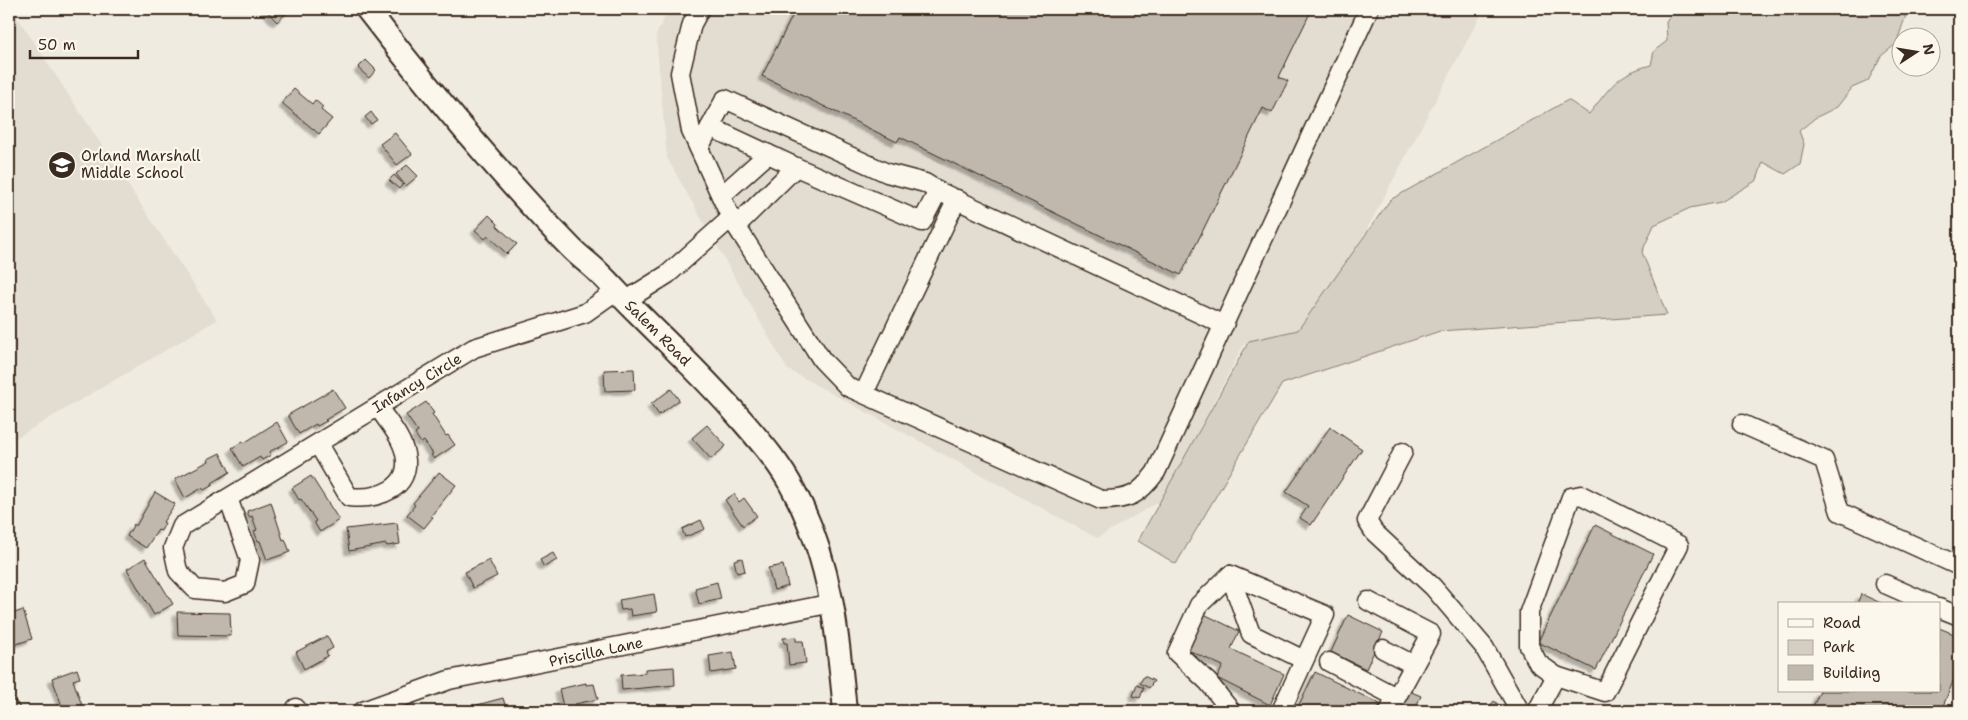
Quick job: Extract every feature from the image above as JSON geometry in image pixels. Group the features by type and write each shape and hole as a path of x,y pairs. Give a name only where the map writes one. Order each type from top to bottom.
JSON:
{"main road":[{"name":"Salem Road","path":"366,9 485,155 574,251 599,272 716,390 761,442 782,470 807,516 817,543 833,603 845,711"}],"street":[{"path":"700,9 692,24 680,73 691,131 734,222 822,360 848,386 1101,500 1132,497 1145,486 1156,472 1369,9"},
{"path":"699,148 725,99 886,174 925,183 938,191 1224,325"},
{"path":"710,127 796,168 922,222 938,191"},
{"path":"721,196 768,154"},
{"name":"Infancy Circle","path":"228,498 250,560 245,584 225,592 195,589 178,571 173,548 182,526 474,348 585,313 668,274 734,222 796,168"},
{"path":"864,393 957,199"},
{"path":"318,444 349,497 363,499 388,492 397,485 404,475 406,464 405,452 378,407"},
{"path":"1742,424 1824,460 1840,512 1959,566"},
{"path":"1403,452 1367,521 1374,532 1433,587 1484,647 1520,711"},
{"path":"1581,495 1679,545 1605,692 1556,676 1538,663 1529,646 1529,612 1571,496 1581,495"},
{"path":"1230,575 1251,634 1304,660"},
{"path":"1230,575 1325,615 1281,711"},
{"path":"1230,575 1199,605 1177,653 1208,682 1231,711"},
{"path":"1885,584 1926,602"},
{"path":"1329,662 1392,704 1431,634 1368,601"},
{"name":"Priscilla Lane","path":"363,711 449,680 833,603"},
{"path":"1940,608 1959,616"},
{"path":"1383,649 1414,665"},
{"path":"1537,711 1556,676"}],"shaded area":[{"name":"Orland Marshall Middle School","path":"9,9 12,9 217,320 9,442"},
{"path":"669,9 1484,9 1299,357 1244,344 1162,500 1097,538 787,369 667,158 656,35"}],"green space":[{"path":"1674,9 1887,9 1885,15 1906,15 1902,28 1890,28 1890,49 1881,56 1868,81 1852,88 1837,107 1815,118 1799,131 1804,144 1800,164 1785,174 1763,162 1757,180 1721,202 1690,208 1654,225 1642,252 1667,315 1440,331 1282,384 1176,564 1138,541 1249,341 1298,330 1390,200 1568,100 1589,114 1609,89 1622,77 1651,65 1654,51 1667,41 1666,22"}],"building":[{"path":"265,9 291,9 277,22"},
{"path":"796,9 1312,9 1279,77 1288,81 1272,113 1263,108 1181,275 900,137 897,142 762,76"},
{"path":"366,60 376,70 369,78 358,68"},
{"path":"294,89 312,104 315,100 323,107 321,110 332,119 319,134 282,103"},
{"path":"371,112 377,120 371,124 365,117"},
{"path":"395,133 412,154 397,165 380,144"},
{"path":"407,165 418,176 406,186 396,174"},
{"path":"394,175 403,184 399,189 389,180"},
{"path":"489,215 498,224 497,226 517,244 507,254 488,236 485,239 475,230"},
{"path":"634,369 635,390 605,391 604,370"},
{"path":"333,389 345,408 325,420 327,421 317,426 316,424 299,434 288,415"},
{"path":"671,389 679,400 659,415 651,404"},
{"path":"426,402 446,436 448,435 455,445 434,459 431,455 433,454 424,441 421,443 415,434 418,432 406,415"},
{"path":"277,422 288,442 269,452 271,455 262,460 260,457 243,467 232,448 243,441 244,443"},
{"path":"707,425 726,446 711,459 692,438"},
{"path":"1330,427 1362,449 1311,525 1300,518 1308,506 1286,492"},
{"path":"220,453 230,472 212,483 213,485 204,490 202,488 185,498 175,479"},
{"path":"439,472 456,485 431,516 433,517 424,528 407,515 415,505 413,503"},
{"path":"311,476 339,520 320,532 314,522 316,521 292,488"},
{"path":"155,492 175,504 163,522 165,523 161,531 158,530 146,548 127,536 134,524 136,526"},
{"path":"734,494 739,502 744,498 757,516 743,526 725,500"},
{"path":"271,502 283,540 285,539 290,552 267,560 254,531 257,530 252,516 249,517 247,511"},
{"path":"701,520 705,529 685,537 682,529"},
{"path":"397,523 400,544 387,546 386,544 349,551 346,529"},
{"path":"1595,525 1653,554 1596,670 1538,642"},
{"path":"553,553 557,560 544,567 540,560"},
{"path":"145,558 173,604 154,615 127,569"},
{"path":"742,558 745,571 737,573 734,560"},
{"path":"489,560 497,576 473,588 465,572"},
{"path":"783,565 788,586 774,590 768,568"},
{"path":"717,582 721,599 699,604 695,588"},
{"path":"654,594 657,612 631,616 630,609 621,610 619,600"},
{"path":"1861,594 1879,602 1858,602"},
{"path":"23,610 32,639 13,645 9,631 9,615"},
{"path":"177,612 230,613 231,636 178,635"},
{"path":"1204,614 1239,631 1231,649 1284,674 1270,705 1217,678 1223,666 1188,650"},
{"path":"1348,615 1383,632 1366,669 1331,652"},
{"path":"1940,628 1959,636 1959,667 1941,711 1811,711 1820,692 1940,692"},
{"path":"327,636 333,648 326,652 328,656 304,669 296,652"},
{"path":"796,637 796,641 803,641 806,663 789,665 787,643 784,643 783,638"},
{"path":"733,652 736,669 711,673 709,656"},
{"path":"674,667 675,685 622,690 621,675 645,673 645,669"},
{"path":"77,669 80,678 73,680 84,711 67,711 65,705 62,706 52,678"},
{"path":"1315,672 1380,704 1377,711 1311,711 1299,705"},
{"path":"1144,676 1154,681 1149,688 1140,683"},
{"path":"586,683 586,685 594,684 598,699 575,704 576,711 564,711 559,689"},
{"path":"1137,685 1144,688 1140,698 1133,696"},
{"path":"1409,691 1421,696 1414,711 1400,709"},
{"path":"503,698 507,711 479,711 477,705"},
{"path":"1494,701 1506,711 1498,711 1490,706"},
{"path":"1598,707 1604,709 1603,711 1596,711"}],"place":[{"name":"Orland Marshall Middle School","path":"62,165"}]}
